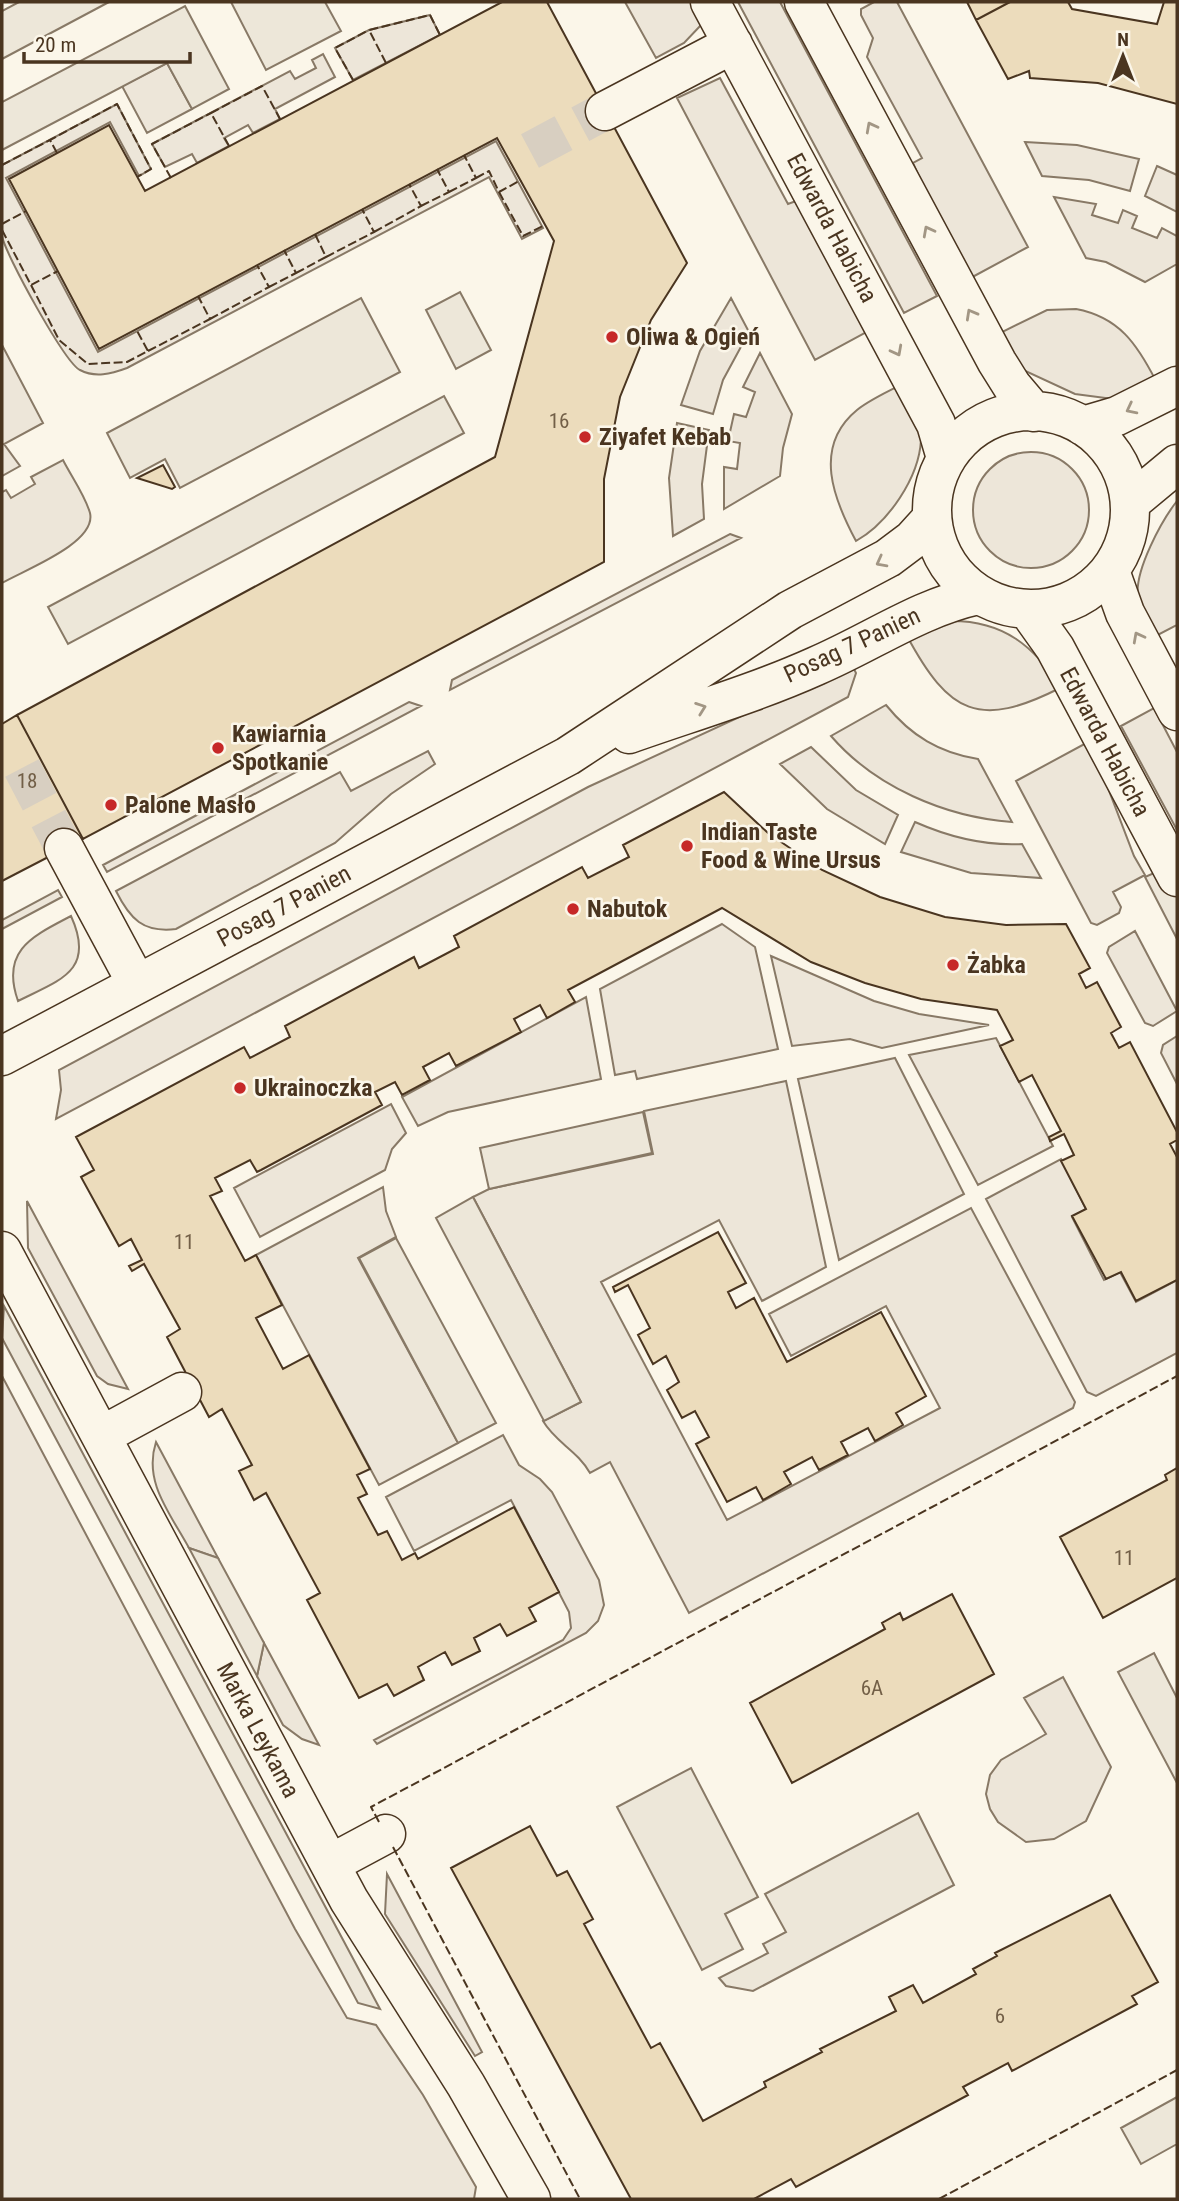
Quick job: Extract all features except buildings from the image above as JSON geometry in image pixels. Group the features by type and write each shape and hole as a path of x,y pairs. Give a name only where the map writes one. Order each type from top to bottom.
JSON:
{"street":[{"name":"Edwarda Habicha","path":"710,2 936,424 946,458"},
{"path":"804,2 992,351 1012,386 1034,412"},
{"path":"605,111 733,44"},
{"path":"1083,426 1116,416 1177,386"},
{"path":"1013,413 1054,414 1083,426 1113,454 1126,482 1130,503 1127,534 1110,571 1087,593 1049,609 1028,610 997,604 978,595 962,583 943,557 932,518 934,487 946,458 958,441 984,423 1013,413"},
{"path":"1130,503 1177,464"},
{"name":"Posag 7 Panien","path":"2,1056 568,756 790,610 888,558 912,540 932,518"},
{"path":"1110,571 1125,613 1177,711"},
{"name":"Posag 7 Panien","path":"568,756 816,666 916,614 945,602 978,595"},
{"name":"Edwarda Habicha","path":"1028,610 1055,648 1177,877"},
{"path":"64,848 137,984"},
{"name":"Marka Leykama","path":"2,1251 371,1938 466,2085 531,2199"},
{"path":"101,1436 183,1392"},
{"path":"330,1864 386,1834"}],"shaded area":[{"path":"19,2 109,2 2,59 2,11"},
{"path":"231,2 325,2 341,31 266,70"},
{"path":"625,2 691,2 702,24 684,43 656,58"},
{"path":"738,2 780,2 937,296 904,313"},
{"path":"874,2 897,2 1028,247 965,281 913,163 922,158 867,57 873,38 861,15 861,9"},
{"path":"185,6 229,89 192,109 167,63 2,150 2,102"},
{"path":"430,15 440,35 353,80 335,48 369,30"},
{"path":"323,54 335,77 275,109 280,119 253,133 248,125 224,138 229,146 197,163 192,154 165,167 152,144 290,71 295,79 316,68 312,60"},
{"path":"167,63 192,109 147,133 122,86"},
{"path":"720,78 788,204 796,201 876,327 815,360 677,98"},
{"path":"117,104 151,169 139,176 110,122 6,178 98,352 496,141 543,228 522,239 489,177 127,368 91,374 80,370 62,349 6,247 1,228 2,165"},
{"path":"1025,142 1077,145 1139,159 1130,191 1089,180 1042,176"},
{"path":"1157,166 1177,175 1177,212 1145,196"},
{"path":"1054,197 1096,204 1092,215 1118,223 1123,210 1137,216 1132,228 1157,238 1162,228 1177,236 1177,264 1145,282 1106,262 1086,258"},
{"path":"460,292 491,350 456,369 426,310"},
{"path":"361,298 400,372 180,488 165,459 130,478 107,433"},
{"path":"731,298 749,332 723,380 713,414 681,405 700,351"},
{"path":"1076,309 1104,318 1125,334 1142,355 1156,381 1113,399 1075,394 1021,369 994,336 1047,310"},
{"path":"2,345 43,423 4,444 20,466 2,476"},
{"path":"760,353 792,414 783,448 780,476 724,509 724,467 737,469 740,443 728,441 734,414 746,417 755,392 743,387"},
{"path":"905,383 921,433 919,455 900,498 879,523 856,541 841,508 831,474 835,440 843,425 857,410"},
{"path":"444,396 464,433 68,644 48,607"},
{"path":"677,423 709,430 702,484 704,519 673,536 669,478"},
{"path":"1031,452 1053,456 1072,469 1085,488 1089,510 1085,532 1072,551 1053,564 1031,568 1009,564 990,551 977,532 973,510 977,488 990,469 1009,456"},
{"path":"63,460 88,506 89,524 71,545 2,583 2,492 6,490 11,498 35,484 31,477"},
{"path":"1177,501 1177,625 1150,639 1138,597 1140,574 1157,533"},
{"path":"730,534 741,538 450,690 452,680"},
{"path":"952,621 987,626 1016,639 1040,660 1060,688 1032,701 1008,708 987,710 969,707 953,698 937,683 907,636"},
{"path":"852,665 856,673 848,697 56,1119 61,1090 59,1070 588,787"},
{"path":"409,702 421,706 107,872 103,865"},
{"path":"886,705 906,726 927,741 951,752 978,759 1012,822 962,814 913,796 868,770 831,736"},
{"path":"1154,708 1177,752 1177,830 1121,726"},
{"path":"1090,741 1134,856 1145,875 1113,892 1121,907 1119,913 1097,925 1091,923 1016,781"},
{"path":"811,747 856,790 898,815 885,844 827,809 780,764"},
{"path":"428,751 435,764 391,794 335,843 176,929 155,929 139,922 116,891 340,772 351,791"},
{"path":"915,822 967,839 994,844 1022,844 1041,878 971,873 901,852"},
{"path":"1163,869 1177,896 1177,939 1145,877"},
{"path":"58,890 62,897 2,929 2,920"},
{"path":"71,916 78,935 79,950 76,962 60,979 18,1001 13,969 17,957 33,938"},
{"path":"722,924 755,947 778,1049 637,1079 635,1071 615,1075 600,989"},
{"path":"1135,931 1177,1011 1153,1026 1145,1023 1107,953 1109,947"},
{"path":"771,956 874,1001 919,1014 989,1025 882,1048 850,1039 792,1046"},
{"path":"586,997 601,1079 448,1112 418,1126 402,1097"},
{"path":"1177,1036 1177,1084 1161,1053 1163,1045"},
{"path":"996,1038 1053,1146 978,1185 909,1055"},
{"path":"895,1058 964,1194 839,1260 798,1079"},
{"path":"786,1081 826,1267 762,1301 719,1220 601,1282 727,1520 940,1408 886,1306 791,1356 769,1314 971,1208 1075,1402 1073,1408 689,1613 610,1462 590,1473 543,1421 581,1402 473,1197 489,1189 653,1154 644,1111"},
{"path":"391,1104 406,1133 392,1149 385,1170 260,1237 234,1188"},
{"path":"643,1112 652,1153 489,1189 480,1148"},
{"path":"1061,1159 1086,1209 1072,1217 1104,1280 1120,1272 1136,1302 1177,1280 1177,1353 1096,1396 1087,1392 986,1199"},
{"path":"383,1187 386,1211 396,1237 358,1258 458,1443 379,1485 256,1255"},
{"path":"473,1197 581,1402 544,1421 436,1218"},
{"path":"27,1201 128,1389 108,1384 97,1376 28,1248"},
{"path":"396,1238 496,1423 458,1443 359,1258"},
{"path":"4,1306 380,2009 358,2003 2,1338"},
{"path":"2,1376 295,1929 347,2018 376,2025 423,2095 476,2187 474,2199 2,2199"},
{"path":"503,1435 519,1465 540,1479 552,1492 599,1580 604,1605 598,1621 586,1633 377,1744 374,1740 563,1640 571,1628 569,1612 511,1500 414,1551 386,1497"},
{"path":"156,1442 218,1558 189,1548 160,1497 153,1471"},
{"path":"189,1548 218,1558 264,1643 257,1676"},
{"path":"264,1643 319,1745 302,1739 283,1725 257,1676"},
{"path":"1154,1653 1177,1698 1177,1783 1118,1672"},
{"path":"1063,1677 1111,1767 1086,1821 1054,1839 1026,1842 998,1822 990,1809 986,1794 990,1775 1001,1760 1046,1734 1024,1698"},
{"path":"691,1768 758,1897 725,1914 743,1949 702,1970 617,1807"},
{"path":"918,1813 954,1885 753,1991 726,1986 719,1978 768,1953 763,1944 786,1932 765,1894"},
{"path":"387,1874 482,2052 475,2056 385,1914"},
{"path":"1177,2097 1177,2144 1141,2164 1121,2128"}],"tunnel":[{"path":"530,151 605,111"},
{"path":"22,768 64,848"}],"fence":[{"path":"386,63 369,30 430,15 440,35"},
{"path":"353,80 335,48 369,30"},
{"path":"229,146 211,113 262,86 280,119"},
{"path":"57,153 50,140 117,104 151,169 137,177"},
{"path":"171,178 152,144 211,113"},
{"path":"2,165 50,140"},
{"path":"449,192 476,178 464,155"},
{"path":"421,206 449,192 437,169"},
{"path":"476,178 489,171 499,192 521,180"},
{"path":"374,232 421,206 409,184"},
{"path":"499,192 523,236 545,225"},
{"path":"326,257 374,232 362,209"},
{"path":"2,224 26,211"},
{"path":"2,230 31,285 58,271"},
{"path":"296,273 326,257 315,234"},
{"path":"269,287 296,273 284,250"},
{"path":"210,319 269,287 257,265"},
{"path":"31,285 59,340 88,364 127,362 148,351 136,329"},
{"path":"148,351 210,319 198,296"},
{"path":"379,1822 371,1807 1177,1376"},
{"path":"393,1847 580,2199"},
{"path":"939,2199 1177,2070"}],"place":[{"name":"Oliwa & Ogień","path":"612,337"},
{"name":"Ziyafet Kebab","path":"585,437"},
{"name":"Kawiarnia Spotkanie","path":"218,748"},
{"name":"Palone Masło","path":"111,805"},
{"name":"Indian Taste Food & Wine Ursus","path":"687,846"},
{"name":"Nabutok","path":"573,909"},
{"name":"Żabka","path":"953,965"},
{"name":"Ukrainoczka","path":"240,1088"}]}
